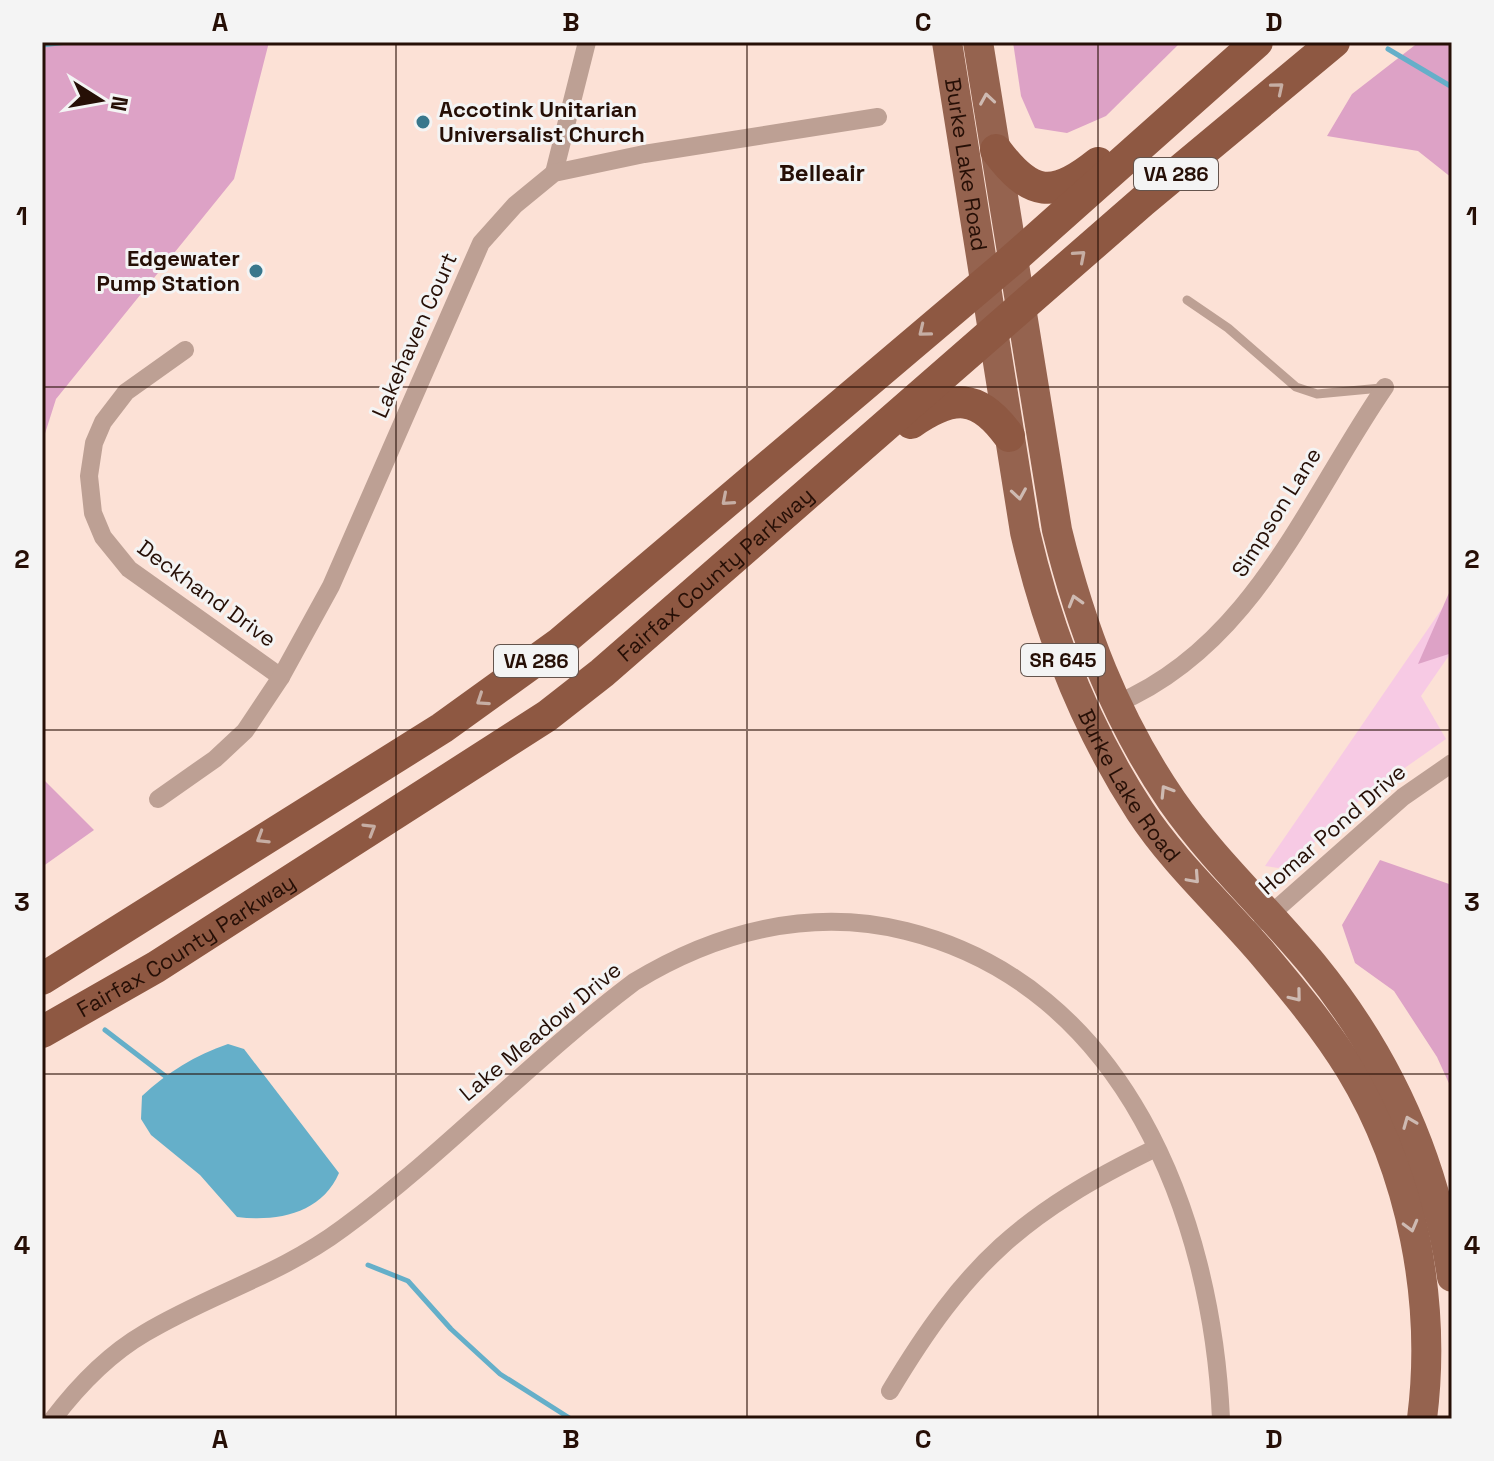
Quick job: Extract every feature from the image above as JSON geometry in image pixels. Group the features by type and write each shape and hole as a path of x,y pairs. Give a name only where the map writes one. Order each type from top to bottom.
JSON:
{"highway":[{"name":"Fairfax County Parkway","path":"42,979 507,683 560,643 1013,259 1257,42"},
{"name":"Fairfax County Parkway","path":"42,1032 156,967 330,853 436,790 526,731 602,673 1334,42"},
{"path":"996,150 1016,177 1033,185 1061,187 1073,183 1181,108"},
{"path":"829,478 941,404 960,401 979,406 995,416 1009,436"}],"main road":[{"name":"Burke Lake Road","path":"947,42 1025,532 1043,607 1072,683 1141,812 1182,865 1246,936 1344,1060 1391,1156 1420,1269 1427,1349 1422,1419"},
{"name":"Burke Lake Road","path":"978,42 1057,530 1075,604 1101,675 1171,799 1204,844 1269,915 1347,1011 1401,1101 1443,1222 1452,1275"}],"street":[{"path":"554,173 587,42"},
{"name":"Lakehaven Court","path":"158,799 215,759 245,731 281,677 331,586 481,243 515,205 554,173 644,154 878,117"},
{"name":"Deckhand Drive","path":"185,350 126,392 103,422 90,465 93,513 103,537 129,569 281,677"},
{"name":"Simpson Lane","path":"1116,704 1171,675 1229,624 1270,574 1385,387"},
{"name":"Homar Pond Drive","path":"1246,936 1403,797 1452,763"},
{"name":"Lake Meadow Drive","path":"53,1419 84,1382 129,1343 179,1315 282,1268 352,1222 634,982 668,961 738,933 807,922 868,924 925,935 981,957 1029,985 1071,1020 1110,1068 1156,1148 1190,1235 1208,1301 1221,1419"},
{"path":"890,1391 940,1311 997,1248 1058,1200 1156,1148"}],"lane":[{"path":"1187,300 1228,328 1296,387 1317,394 1385,387"}],"shaded area":[{"path":"42,42 269,42 234,179 56,399 42,443"},
{"path":"1013,42 1181,42 1106,116 1067,133 1035,128 1021,96"},
{"path":"1419,42 1452,42 1452,178 1418,151 1327,136 1352,94"},
{"path":"1452,586 1452,653 1418,664"},
{"path":"1452,594 1452,651 1421,696 1446,739 1362,798 1292,863 1278,868 1265,866"},
{"path":"42,778 94,830 42,867"},
{"path":"1380,860 1452,885 1452,1090 1437,1057 1394,991 1355,963 1342,925"}],"water":[{"path":"228,1044 244,1049 339,1173 322,1197 297,1212 268,1218 237,1217 200,1175 151,1135 141,1119 142,1096 152,1087 193,1059"}],"waterway":[{"path":"42,45 67,42"},
{"path":"1388,49 1452,87"},
{"path":"105,1030 169,1079"},
{"path":"368,1265 408,1281 451,1329 500,1374 571,1419"}],"place":[{"name":"Accotink Unitarian Universalist Church","path":"423,122"},
{"name":"Edgewater Pump Station","path":"256,271"}],"district":[{"name":"Belleair","path":"822,172"}]}
